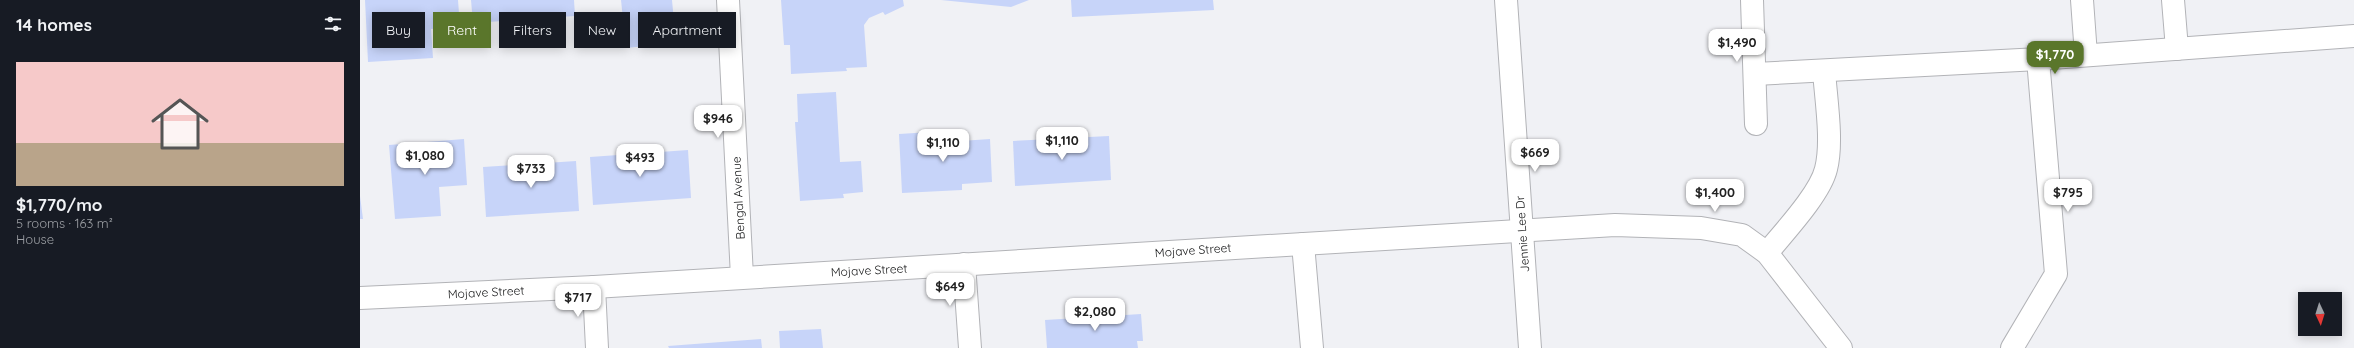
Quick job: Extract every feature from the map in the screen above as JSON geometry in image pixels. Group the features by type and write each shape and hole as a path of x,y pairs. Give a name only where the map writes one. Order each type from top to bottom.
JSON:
{"street":[{"name":"Bengal Avenue","path":"728,0 742,277"},
{"name":"Jennie Lee Dr","path":"1506,0 1530,348"},
{"path":"1752,0 1756,124"},
{"path":"2082,0 2086,55"},
{"path":"2173,0 2177,49"},
{"path":"1755,74 2038,59 2354,36"},
{"path":"2012,348 2056,274 2038,59"},
{"path":"1767,253 1814,193 1826,170 1829,151 1824,71"},
{"name":"Mojave Street","path":"360,298 594,287 1615,225 1701,228 1742,235 1767,253 1841,348"},
{"path":"1303,244 1312,348"},
{"path":"964,264 970,348"},
{"path":"594,287 597,348"}],"building":[{"path":"365,0 458,0 459,12 433,12 433,29 431,29 433,58 368,62"},
{"path":"471,0 574,0 575,12 574,16 566,17 566,12 499,12 499,21 491,22 491,12 472,12"},
{"path":"621,0 672,0 673,12 638,12 638,47 630,48 630,12 622,12"},
{"path":"781,0 903,0 904,6 885,15 883,12 869,18 864,25 867,67 846,68 847,71 791,74 790,45 784,45"},
{"path":"941,0 1029,0 1011,7"},
{"path":"1071,0 1213,0 1214,10 1072,17"},
{"path":"836,92 840,162 861,161 863,192 843,194 844,198 800,201 795,122 798,122 797,94"},
{"path":"931,132 932,143 990,139 992,182 962,184 962,190 902,193 899,134"},
{"path":"1109,136 1111,180 1015,186 1013,141"},
{"path":"464,139 467,185 439,187 441,216 395,219 389,145"},
{"path":"688,150 691,198 593,205 590,157"},
{"path":"576,161 579,211 486,217 483,167"},
{"path":"360,196 363,219 360,219"},
{"path":"1141,314 1143,341 1137,341 1138,348 1047,348 1045,320"},
{"path":"821,329 823,348 780,348 779,331"},
{"path":"761,339 762,348 669,348 668,346"}]}
